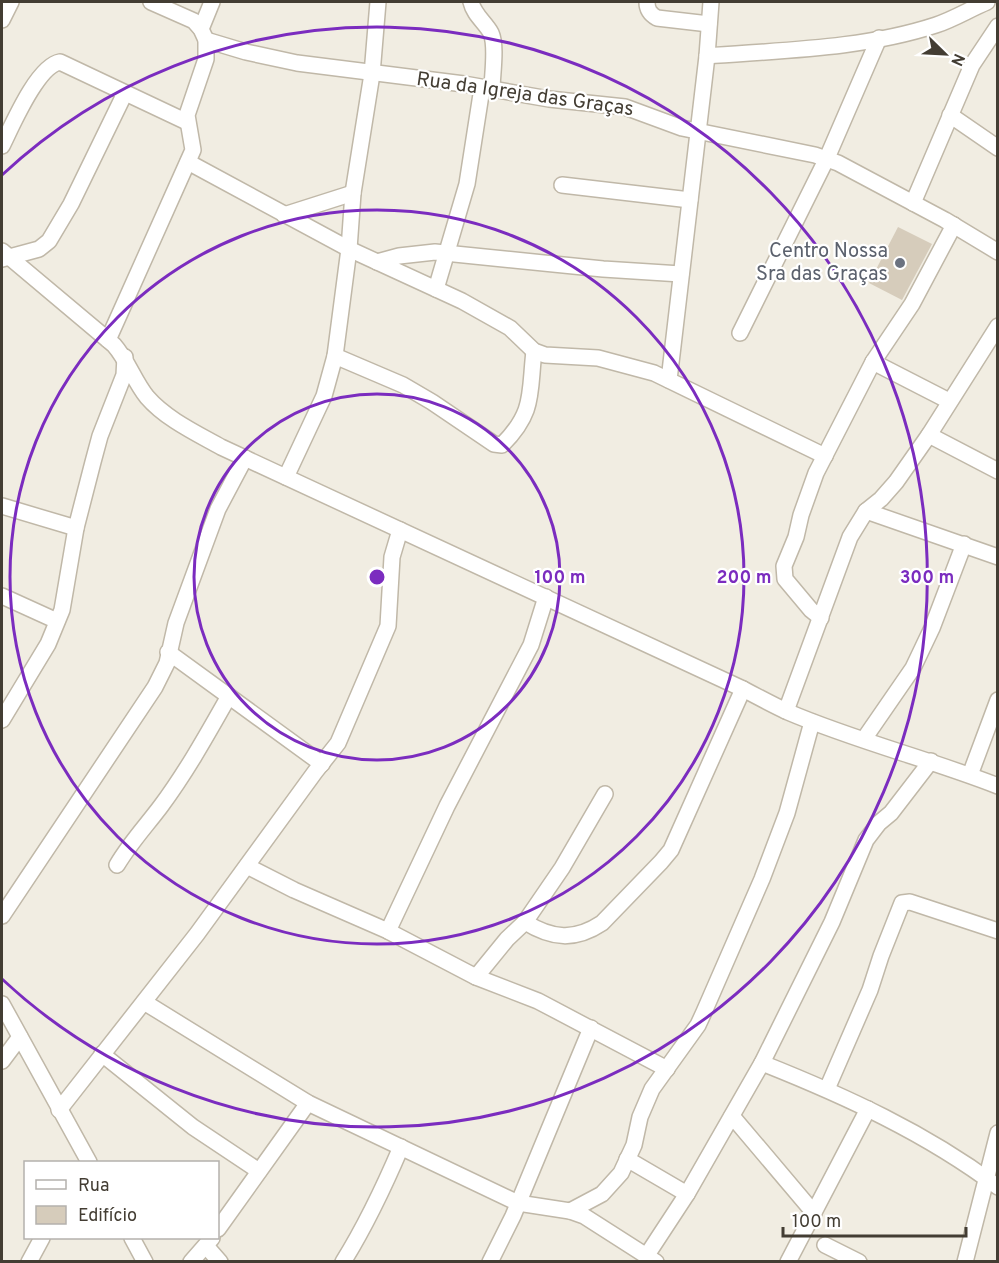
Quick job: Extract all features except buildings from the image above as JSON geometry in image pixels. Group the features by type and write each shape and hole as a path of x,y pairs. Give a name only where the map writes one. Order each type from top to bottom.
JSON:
{"street":[{"path":"2,20 11,2"},
{"name":"Rua da Igreja das Graças","path":"151,2 194,21 203,34 273,59 549,99 625,107 682,128 827,158 954,225 998,252"},
{"path":"108,340 193,150 187,115 206,59 203,34 212,2"},
{"path":"286,477 324,396 335,356 349,249 353,193 372,74 378,2"},
{"path":"436,289 467,184 487,89 493,43 491,34 478,17 471,2"},
{"path":"647,2 650,14 657,18 709,24"},
{"path":"669,380 707,56 711,2"},
{"path":"707,56 848,44 937,25 987,2"},
{"path":"913,203 972,65 998,26"},
{"path":"740,333 827,158 879,38"},
{"path":"2,146 33,88 55,63 64,63 187,122"},
{"path":"4,256 39,249 49,241 71,204 125,93"},
{"path":"950,115 998,148"},
{"path":"188,162 349,249 462,301 510,328 534,351 545,355 598,358 654,373 825,456"},
{"path":"562,185 690,201"},
{"path":"284,215 353,193"},
{"path":"821,618 790,587 785,579 784,566 816,473 873,362 912,304 954,225"},
{"path":"377,262 419,253 447,253 603,269 681,274"},
{"path":"4,256 108,340 125,357 147,397 174,420 221,447 786,711 998,786"},
{"path":"786,711 850,537 866,511 896,482 929,435 998,326"},
{"path":"335,356 403,385 494,444 501,445 525,416 531,392 534,351"},
{"path":"2,720 48,644 62,610 76,528 99,436 124,375 125,357"},
{"path":"873,362 949,401"},
{"path":"929,435 998,471"},
{"path":"2,916 155,687 166,663 176,623 218,509 245,458"},
{"path":"2,506 76,528"},
{"path":"866,511 998,556"},
{"path":"59,1110 144,1002 338,743 388,626 392,557 400,530"},
{"path":"864,739 913,668 932,628 964,544"},
{"path":"388,931 447,806 531,645 546,597"},
{"path":"3,601 57,621"},
{"path":"168,652 322,764"},
{"path":"525,922 553,935 568,936 590,931 602,923 661,862 671,850 743,689"},
{"path":"117,865 133,840 160,808 187,769 229,696"},
{"path":"970,775 998,700"},
{"path":"570,1211 602,1194 621,1173 634,1145 640,1117 647,1100 701,1018 762,879 787,813 812,722"},
{"path":"144,1002 308,1103 518,1203 570,1211 584,1216 652,1258 762,1063 832,922 866,840 879,823 891,813 931,761"},
{"path":"476,977 507,939 525,922 562,868 604,794"},
{"path":"247,866 294,890 388,931 476,977 538,1001 667,1069"},
{"path":"827,1089 870,990 902,903 910,902 998,931"},
{"path":"2,1004 87,1161"},
{"path":"493,1260 591,1028"},
{"path":"2,1061 20,1037"},
{"path":"102,1054 193,1127 259,1172"},
{"path":"762,1063 827,1089 914,1132 992,1183"},
{"path":"219,1228 308,1103"},
{"path":"788,1262 868,1109"},
{"path":"732,1116 814,1213"},
{"path":"965,1262 992,1183 998,1133"},
{"path":"343,1262 380,1197 401,1147"},
{"path":"627,1159 687,1194"},
{"path":"29,1262 41,1239"},
{"path":"133,1239 145,1262"},
{"path":"191,1262 209,1242 220,1262"},
{"path":"825,1245 859,1262"}],"place":[{"name":"Centro Nossa Sra das Graças","path":"900,263"}]}
